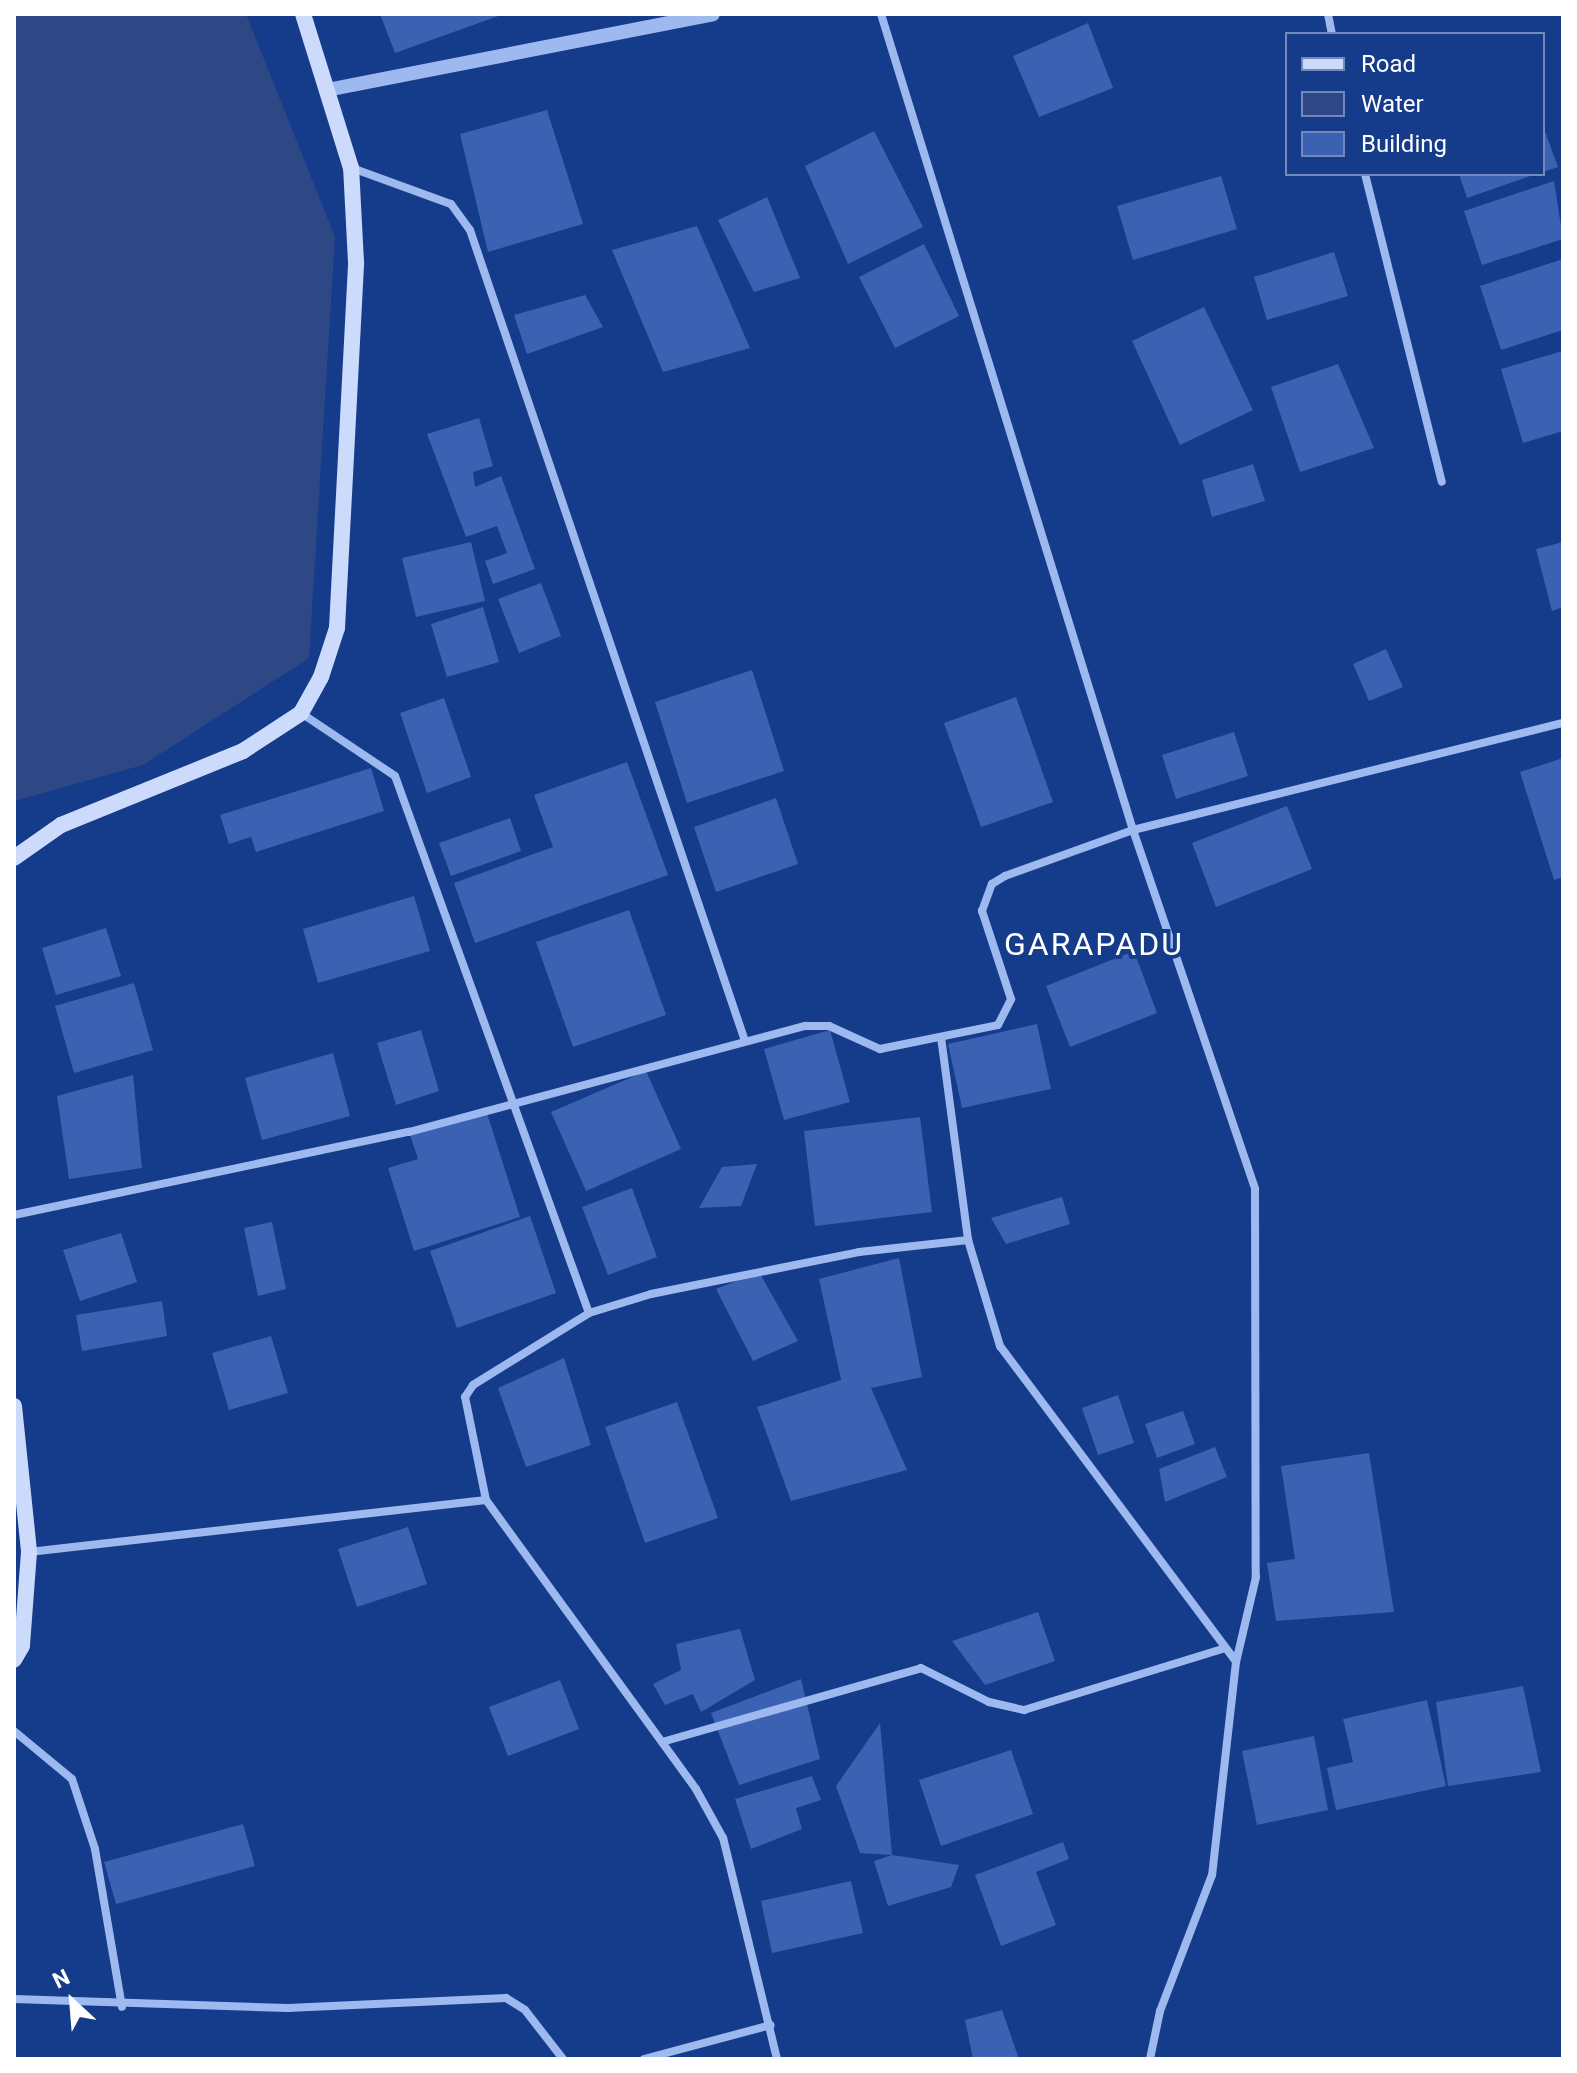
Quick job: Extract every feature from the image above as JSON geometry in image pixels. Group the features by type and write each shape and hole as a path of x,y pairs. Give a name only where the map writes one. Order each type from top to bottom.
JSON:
{"main road":[{"path":"14,857 61,825 243,751 301,713 337,628 356,262 351,168 332,89 303,14"},
{"path":"14,1406 29,1552 22,1646 14,1660"}],"street":[{"path":"332,89 713,14"},
{"path":"881,14 1133,830 1255,1189 1258,1535 1236,1662 1212,1875 1160,2011 1150,2059"},
{"path":"351,168 451,204 470,230 744,1038"},
{"path":"1366,176 1442,482"},
{"path":"301,713 395,776 589,1313"},
{"path":"14,1215 513,1105 744,1038 805,1026 829,1026 880,1049 998,1025 1011,1009 982,911 992,884 1133,830 1563,723"},
{"path":"941,1037 968,1240 1000,1346 1236,1662"},
{"path":"777,2059 723,1838 662,1742 486,1500 465,1397 473,1385 589,1313 859,1252 968,1240"},
{"path":"29,1552 486,1500"},
{"path":"662,1742 921,1668 989,1702 1024,1710 1225,1648"},
{"path":"14,1731 72,1779 95,1849 122,2007"},
{"path":"14,1999 122,2007 506,1998 525,2010 563,2059"},
{"path":"644,2059 771,2025"}],"water":[{"path":"14,14 246,14 335,237 309,658 143,765 14,801"}],"building":[{"path":"380,14 504,14 395,53"},
{"path":"1088,23 1113,88 1039,117 1013,56"},
{"path":"547,110 583,224 488,252 460,134"},
{"path":"874,131 923,227 848,264 805,166"},
{"path":"1545,131 1558,167 1545,171"},
{"path":"1221,176 1237,229 1133,260 1117,206"},
{"path":"1460,176 1530,176 1467,198"},
{"path":"1554,181 1563,239 1482,265 1464,211"},
{"path":"767,197 800,278 754,292 718,220"},
{"path":"697,226 750,348 663,372 612,250"},
{"path":"924,244 959,316 895,348 859,277"},
{"path":"1334,252 1348,296 1267,320 1254,277"},
{"path":"1563,259 1563,330 1501,350 1480,286"},
{"path":"585,295 603,327 527,354 514,315"},
{"path":"1204,307 1253,410 1180,445 1132,341"},
{"path":"1563,351 1563,431 1523,443 1501,369"},
{"path":"1338,364 1374,448 1300,472 1271,387"},
{"path":"479,418 493,466 473,472 475,487 501,476 535,569 493,584 485,561 507,553 497,526 466,537 427,434"},
{"path":"1253,464 1265,501 1212,517 1202,480"},
{"path":"471,542 485,601 416,617 402,558"},
{"path":"1563,542 1563,607 1552,611 1536,549"},
{"path":"541,583 561,636 519,653 498,599"},
{"path":"483,607 499,662 447,677 431,624"},
{"path":"1386,649 1403,687 1369,701 1353,664"},
{"path":"752,670 784,771 687,803 655,702"},
{"path":"1016,697 1053,802 981,827 944,723"},
{"path":"444,698 471,777 427,793 400,713"},
{"path":"1234,732 1248,776 1176,799 1162,755"},
{"path":"1563,758 1563,877 1554,880 1520,772"},
{"path":"627,762 668,875 475,943 454,883 553,847 534,795"},
{"path":"371,768 384,811 256,852 251,837 229,844 220,815"},
{"path":"776,798 798,864 716,892 694,827"},
{"path":"1287,806 1312,869 1216,907 1192,843"},
{"path":"510,818 521,851 451,876 439,843"},
{"path":"414,896 430,951 318,983 303,929"},
{"path":"629,910 666,1015 573,1047 536,942"},
{"path":"106,928 121,976 56,995 42,948"},
{"path":"1134,951 1157,1013 1070,1047 1046,986"},
{"path":"134,983 153,1050 74,1073 55,1006"},
{"path":"1037,1024 1051,1089 962,1108 948,1044"},
{"path":"421,1030 439,1091 396,1105 377,1043"},
{"path":"830,1030 850,1102 784,1120 764,1049"},
{"path":"333,1053 350,1116 262,1140 245,1078"},
{"path":"646,1071 681,1149 586,1191 551,1112"},
{"path":"133,1075 142,1168 69,1179 57,1096"},
{"path":"485,1107 520,1217 414,1251 388,1168 418,1159 409,1132"},
{"path":"920,1117 932,1212 815,1226 804,1131"},
{"path":"757,1164 741,1206 699,1208 722,1167"},
{"path":"632,1188 657,1257 608,1275 582,1207"},
{"path":"1062,1197 1070,1224 1006,1244 991,1218"},
{"path":"530,1216 556,1293 457,1328 430,1251"},
{"path":"272,1222 286,1289 258,1296 244,1228"},
{"path":"121,1233 137,1282 80,1301 63,1250"},
{"path":"899,1258 922,1377 871,1388 907,1470 791,1501 757,1407 841,1380 819,1279"},
{"path":"759,1272 798,1341 753,1361 716,1289"},
{"path":"162,1301 167,1336 82,1351 76,1315"},
{"path":"271,1336 288,1393 229,1410 212,1353"},
{"path":"564,1358 591,1445 526,1467 498,1388"},
{"path":"1118,1395 1134,1443 1098,1455 1082,1408"},
{"path":"677,1402 718,1518 645,1543 605,1427"},
{"path":"1183,1411 1195,1444 1157,1458 1145,1424"},
{"path":"1215,1447 1227,1477 1165,1502 1159,1469"},
{"path":"1369,1453 1394,1612 1276,1621 1267,1563 1295,1559 1281,1466"},
{"path":"408,1527 427,1584 357,1607 338,1549"},
{"path":"1038,1612 1055,1661 985,1685 952,1641"},
{"path":"740,1629 755,1680 701,1712 693,1694 665,1705 653,1684 681,1670 676,1644"},
{"path":"801,1679 820,1759 739,1785 711,1713"},
{"path":"560,1680 579,1729 508,1756 489,1707"},
{"path":"1523,1686 1541,1772 1448,1786 1436,1702"},
{"path":"1427,1700 1446,1786 1336,1810 1327,1768 1353,1762 1343,1719"},
{"path":"880,1723 892,1855 860,1853 836,1786"},
{"path":"1314,1736 1328,1810 1257,1825 1242,1751"},
{"path":"1011,1750 1033,1814 941,1846 919,1780"},
{"path":"812,1776 821,1800 796,1808 802,1829 751,1849 735,1799"},
{"path":"243,1824 255,1866 116,1904 104,1862"},
{"path":"1063,1842 1069,1859 1036,1872 1056,1925 1001,1946 975,1875"},
{"path":"892,1855 959,1865 951,1887 888,1906 874,1861"},
{"path":"851,1881 863,1933 772,1953 761,1901"},
{"path":"1002,2010 1019,2059 973,2059 965,2020"}],"district":[{"name":"GARAPADU","path":"1094,944"}]}
